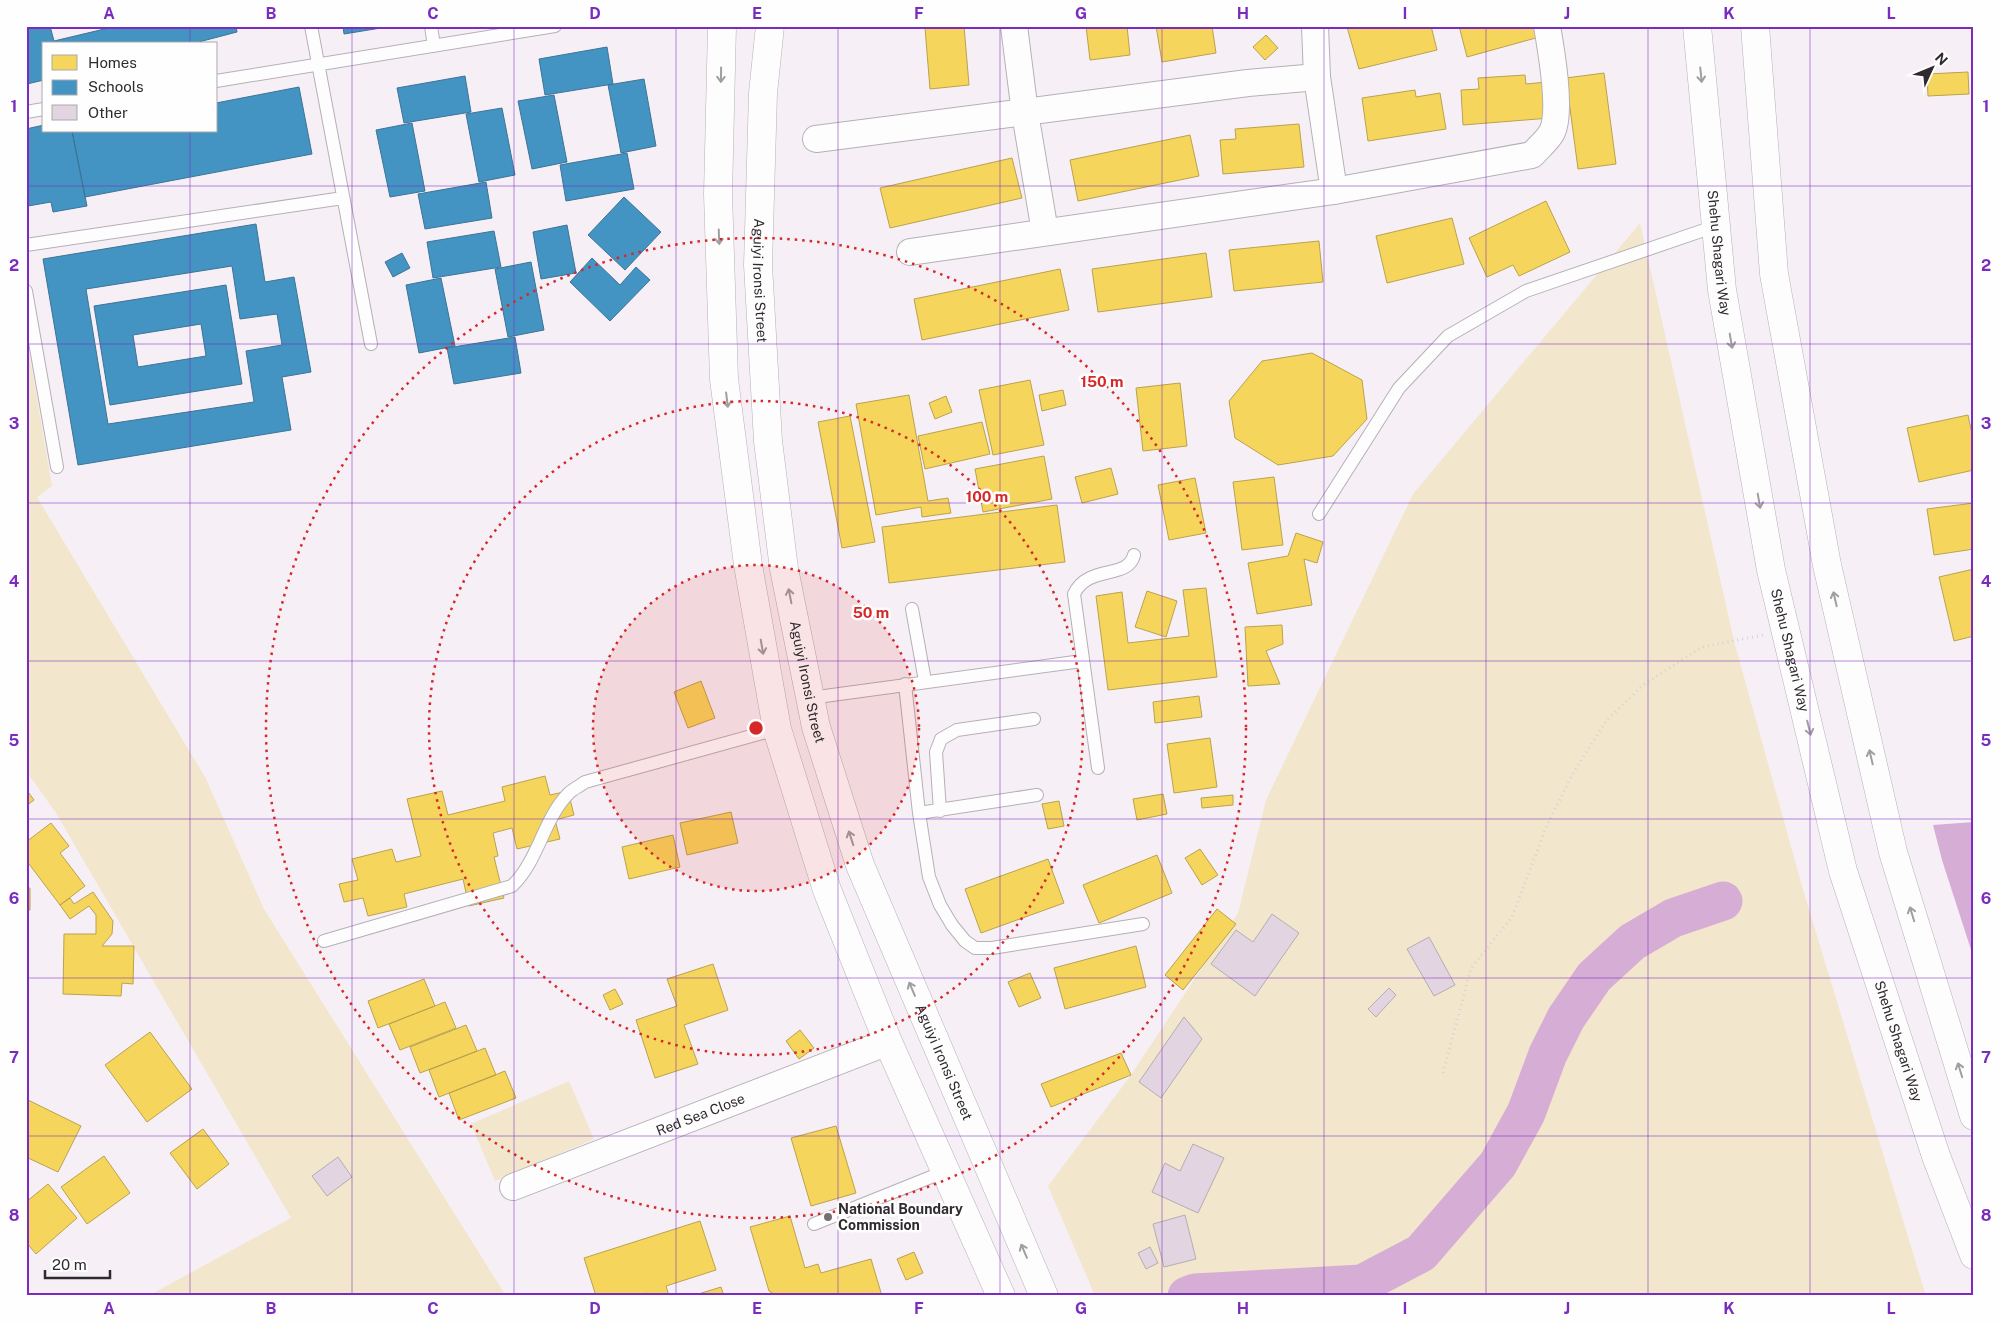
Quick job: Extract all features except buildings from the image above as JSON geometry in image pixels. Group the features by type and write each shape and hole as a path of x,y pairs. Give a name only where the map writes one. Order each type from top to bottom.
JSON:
{"main road":[{"path":"722,26 718,194 724,379 748,565 777,729 827,890 888,1042 1001,1296"},
{"name":"Aguiyi Ironsi Street","path":"770,26 764,93 758,266 768,441 784,569 816,727 860,865 1044,1296"},
{"name":"Shehu Shagari Way","path":"1697,26 1724,299 1771,570 1843,871 1936,1156 1974,1255"},
{"path":"1755,26 1774,274 1827,565 1893,852 1974,1116"}],"street":[{"path":"1014,26 1025,113 1045,232"},
{"path":"1315,26 1317,77 1334,191"},
{"path":"910,252 1334,191 1532,155 1552,133 1556,121 1553,57 1547,26"},
{"path":"816,139 1248,83 1317,77"},
{"name":"Red Sea Close","path":"513,1187 888,1042"}],"lane":[{"path":"311,26 371,344"},
{"path":"431,26 434,46"},
{"path":"218,81 434,46 479,32 554,26"},
{"path":"26,112 42,109"},
{"path":"26,246 344,198"},
{"path":"1319,514 1400,388 1448,336 1526,291 1716,226"},
{"path":"26,291 57,467"},
{"path":"1098,768 1074,594 1078,583 1089,577 1127,567 1132,562 1134,555"},
{"path":"912,608 925,681"},
{"path":"810,698 1082,661"},
{"path":"906,684 919,814 929,877 940,906 965,941 975,948 992,948 1143,924"},
{"path":"940,811 936,752 941,739 956,730 1034,719"},
{"path":"324,941 512,886 524,875 558,808 569,792 585,782 777,729"},
{"path":"919,814 1037,795"},
{"path":"814,1224 946,1172"}],"path":[{"path":"1443,1073 1471,968 1512,917 1547,825 1572,776 1606,721 1643,685 1702,647 1785,631"}],"shaded area":[{"path":"1640,223 1734,641 1802,886 1926,1296 1095,1296 1048,1186 1131,1075 1238,913 1266,800 1413,494"},
{"path":"26,335 52,486 37,497 205,777 264,909 506,1296 148,1296 291,1218 56,813 26,771"},
{"path":"1974,822 1974,959 1942,860 1933,825"},
{"path":"569,1081 594,1139 495,1181 471,1124"}],"waterway":[{"path":"1187,1296 1195,1293 1362,1284 1421,1253 1498,1164 1526,1113 1548,1054 1566,1018 1594,977 1632,942 1673,918 1723,901"}],"place":[{"name":"National Boundary Commission","path":"828,1217"}]}
